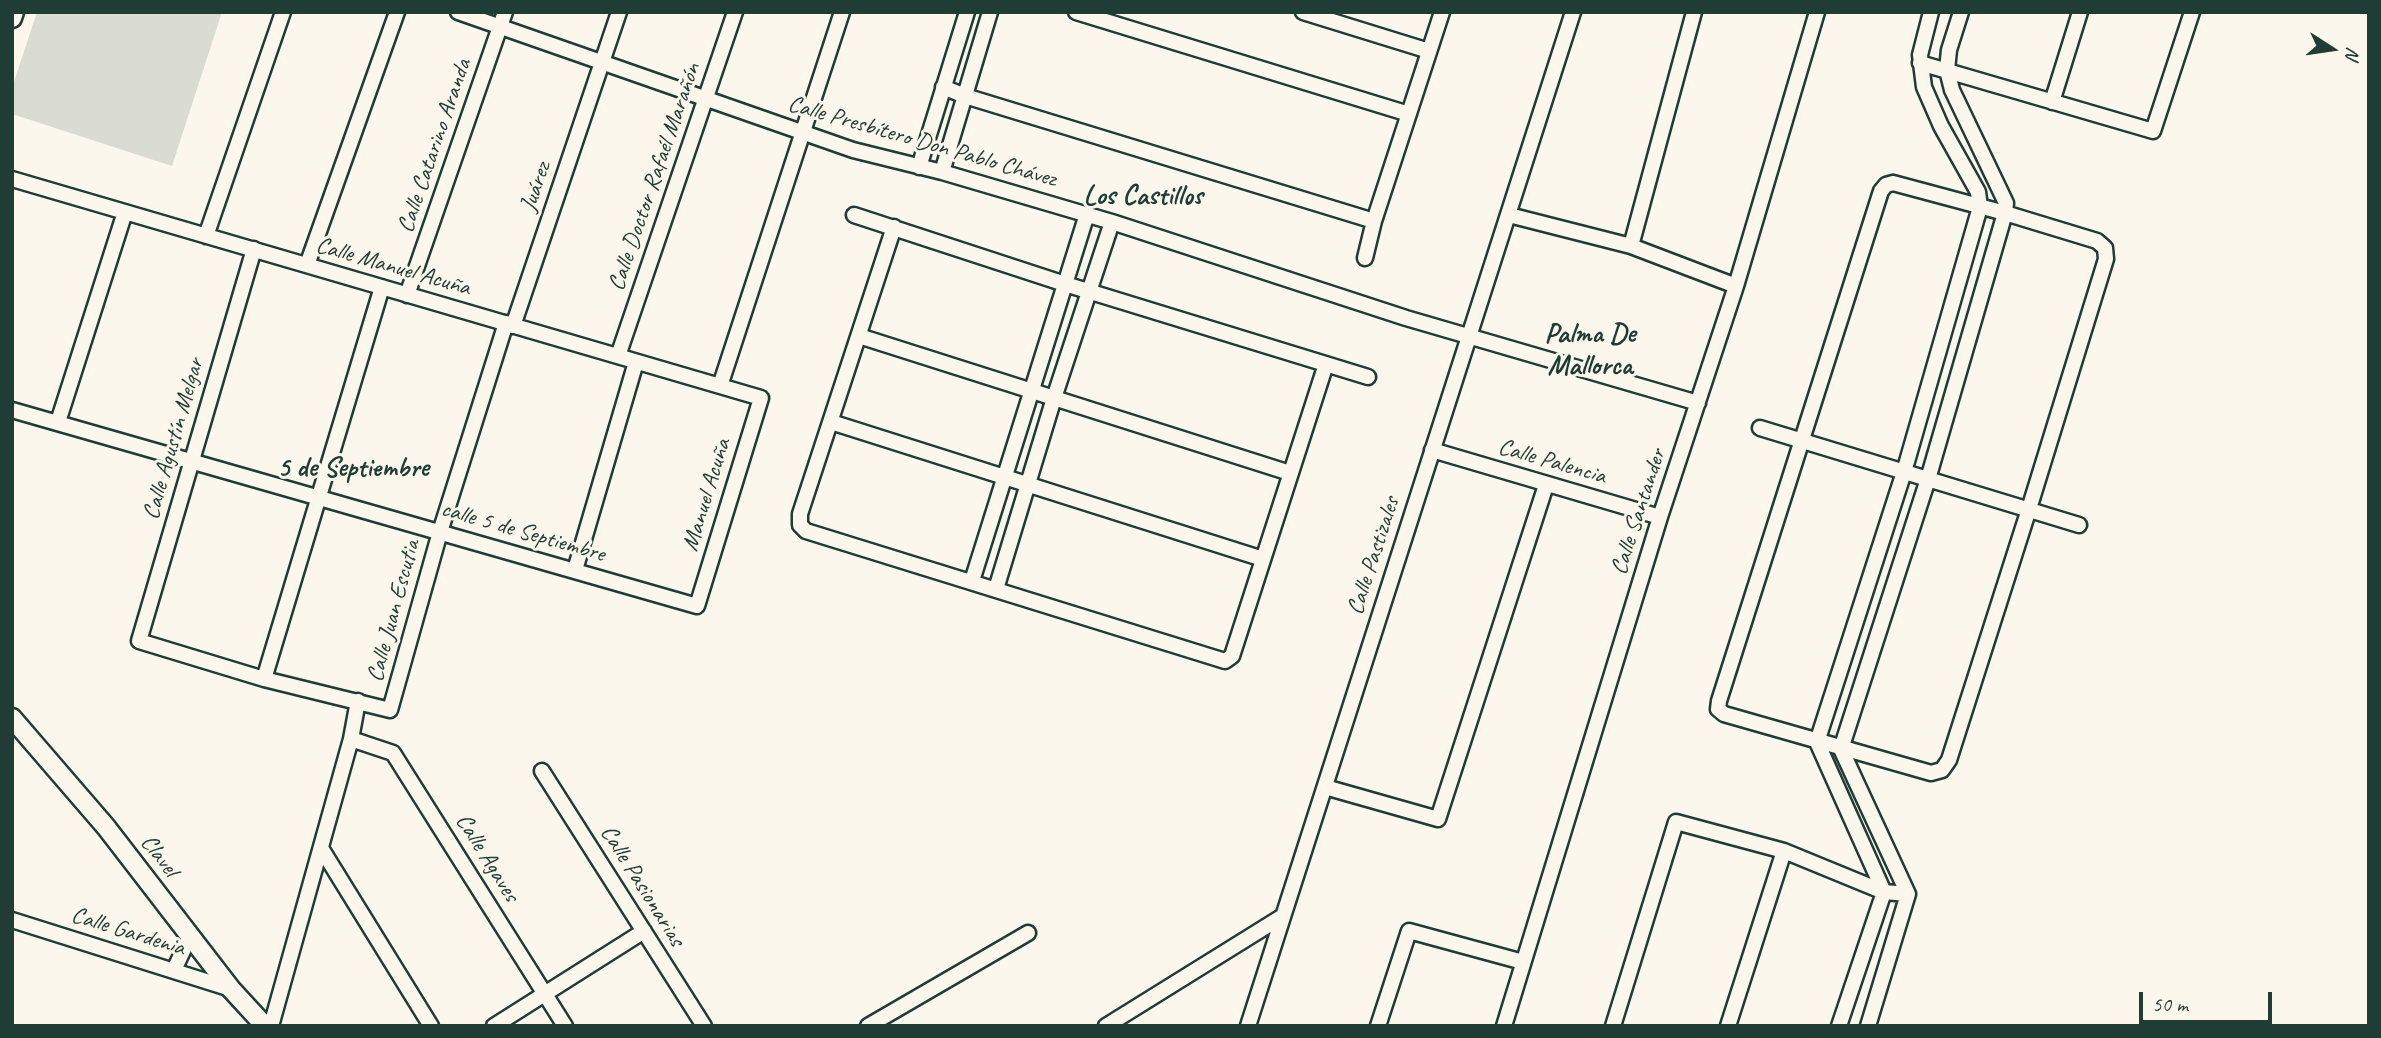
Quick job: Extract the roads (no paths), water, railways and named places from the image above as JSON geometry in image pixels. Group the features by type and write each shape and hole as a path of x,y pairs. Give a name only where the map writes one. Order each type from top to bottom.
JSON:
{"street":[{"path":"12,18 14,12"},
{"path":"206,236 283,12"},
{"path":"307,265 397,12"},
{"name":"Calle Presbítero Don Pablo Chávez","path":"458,12 853,150 942,172 1087,214 1469,337 1698,403"},
{"name":"Calle Catarino Aranda","path":"407,295 505,12"},
{"name":"Juárez","path":"510,325 619,12"},
{"name":"Calle Doctor Rafaél Marañón","path":"618,356 735,12"},
{"path":"720,386 842,12"},
{"path":"919,167 967,12"},
{"path":"942,172 990,12"},
{"path":"1076,12 1409,114"},
{"path":"1303,12 1429,51"},
{"path":"1365,258 1374,221 1442,12"},
{"name":"Calle Pastizales","path":"1248,1026 1573,12"},
{"path":"1631,246 1695,12"},
{"name":"Calle Santander","path":"1504,1026 1660,517 1736,286 1817,12"},
{"path":"1839,1026 1884,892 1816,742 1904,472 1980,206 1978,192 1941,126 1924,87 1920,63 1931,12"},
{"path":"1868,1026 1908,894 1841,748 1928,479 2006,203 1952,90 1947,70 1949,50 1961,12"},
{"path":"2052,102 2080,12"},
{"path":"1920,63 2153,131 2192,12"},
{"path":"943,87 1374,221"},
{"name":"Calle Manuel Acuña","path":"12,179 761,398"},
{"path":"1893,183 2005,213 2097,242 2105,248 2106,259 1949,760 1942,770 1931,773 1724,714 1718,709 1718,701 1881,191 1886,185 1893,183"},
{"path":"58,422 125,212"},
{"path":"972,581 1087,214"},
{"path":"854,215 1065,284 1368,377"},
{"path":"1509,215 1631,246 1736,286"},
{"path":"996,589 1054,398 1112,222"},
{"path":"894,227 800,514 800,525 806,531 1225,661 1232,656 1326,364"},
{"name":"Calle Agustín Melgar","path":"254,249 139,641 264,679"},
{"path":"271,1026 351,738 358,701 264,679 382,287"},
{"name":"Calle Juan Escutia","path":"358,701 390,710 440,531 510,325"},
{"path":"859,336 1290,473"},
{"path":"575,570 636,362"},
{"name":"Manuel Acuña","path":"697,606 761,398"},
{"name":"calle 5 de Septiembre","path":"12,410 697,606"},
{"path":"831,422 1263,559"},
{"path":"1760,428 2079,525"},
{"name":"Calle Palencia","path":"1432,450 1660,517"},
{"path":"1325,787 1438,819 1546,485"},
{"name":"Clavel","path":"12,718 106,827 231,989 265,1026"},
{"name":"Calle Agaves","path":"351,738 393,753 565,1026"},
{"name":"Calle Pasionarias","path":"542,771 704,1026"},
{"path":"1613,1026 1676,822 1784,851 1884,892 1908,894"},
{"path":"321,848 431,1026"},
{"path":"1728,1026 1784,851"},
{"path":"1106,1026 1283,916"},
{"name":"Calle Gardenia","path":"12,920 231,989"},
{"path":"494,1026 644,931"},
{"path":"1378,1026 1409,931 1523,962"},
{"path":"868,1026 1028,933"},
{"path":"174,970 190,936"}],"district":[{"name":"Los Castillos","path":"1143,197"},
{"name":"Palma De Mallorca","path":"1590,351"},
{"name":"5 de Septiembre","path":"353,469"}]}
